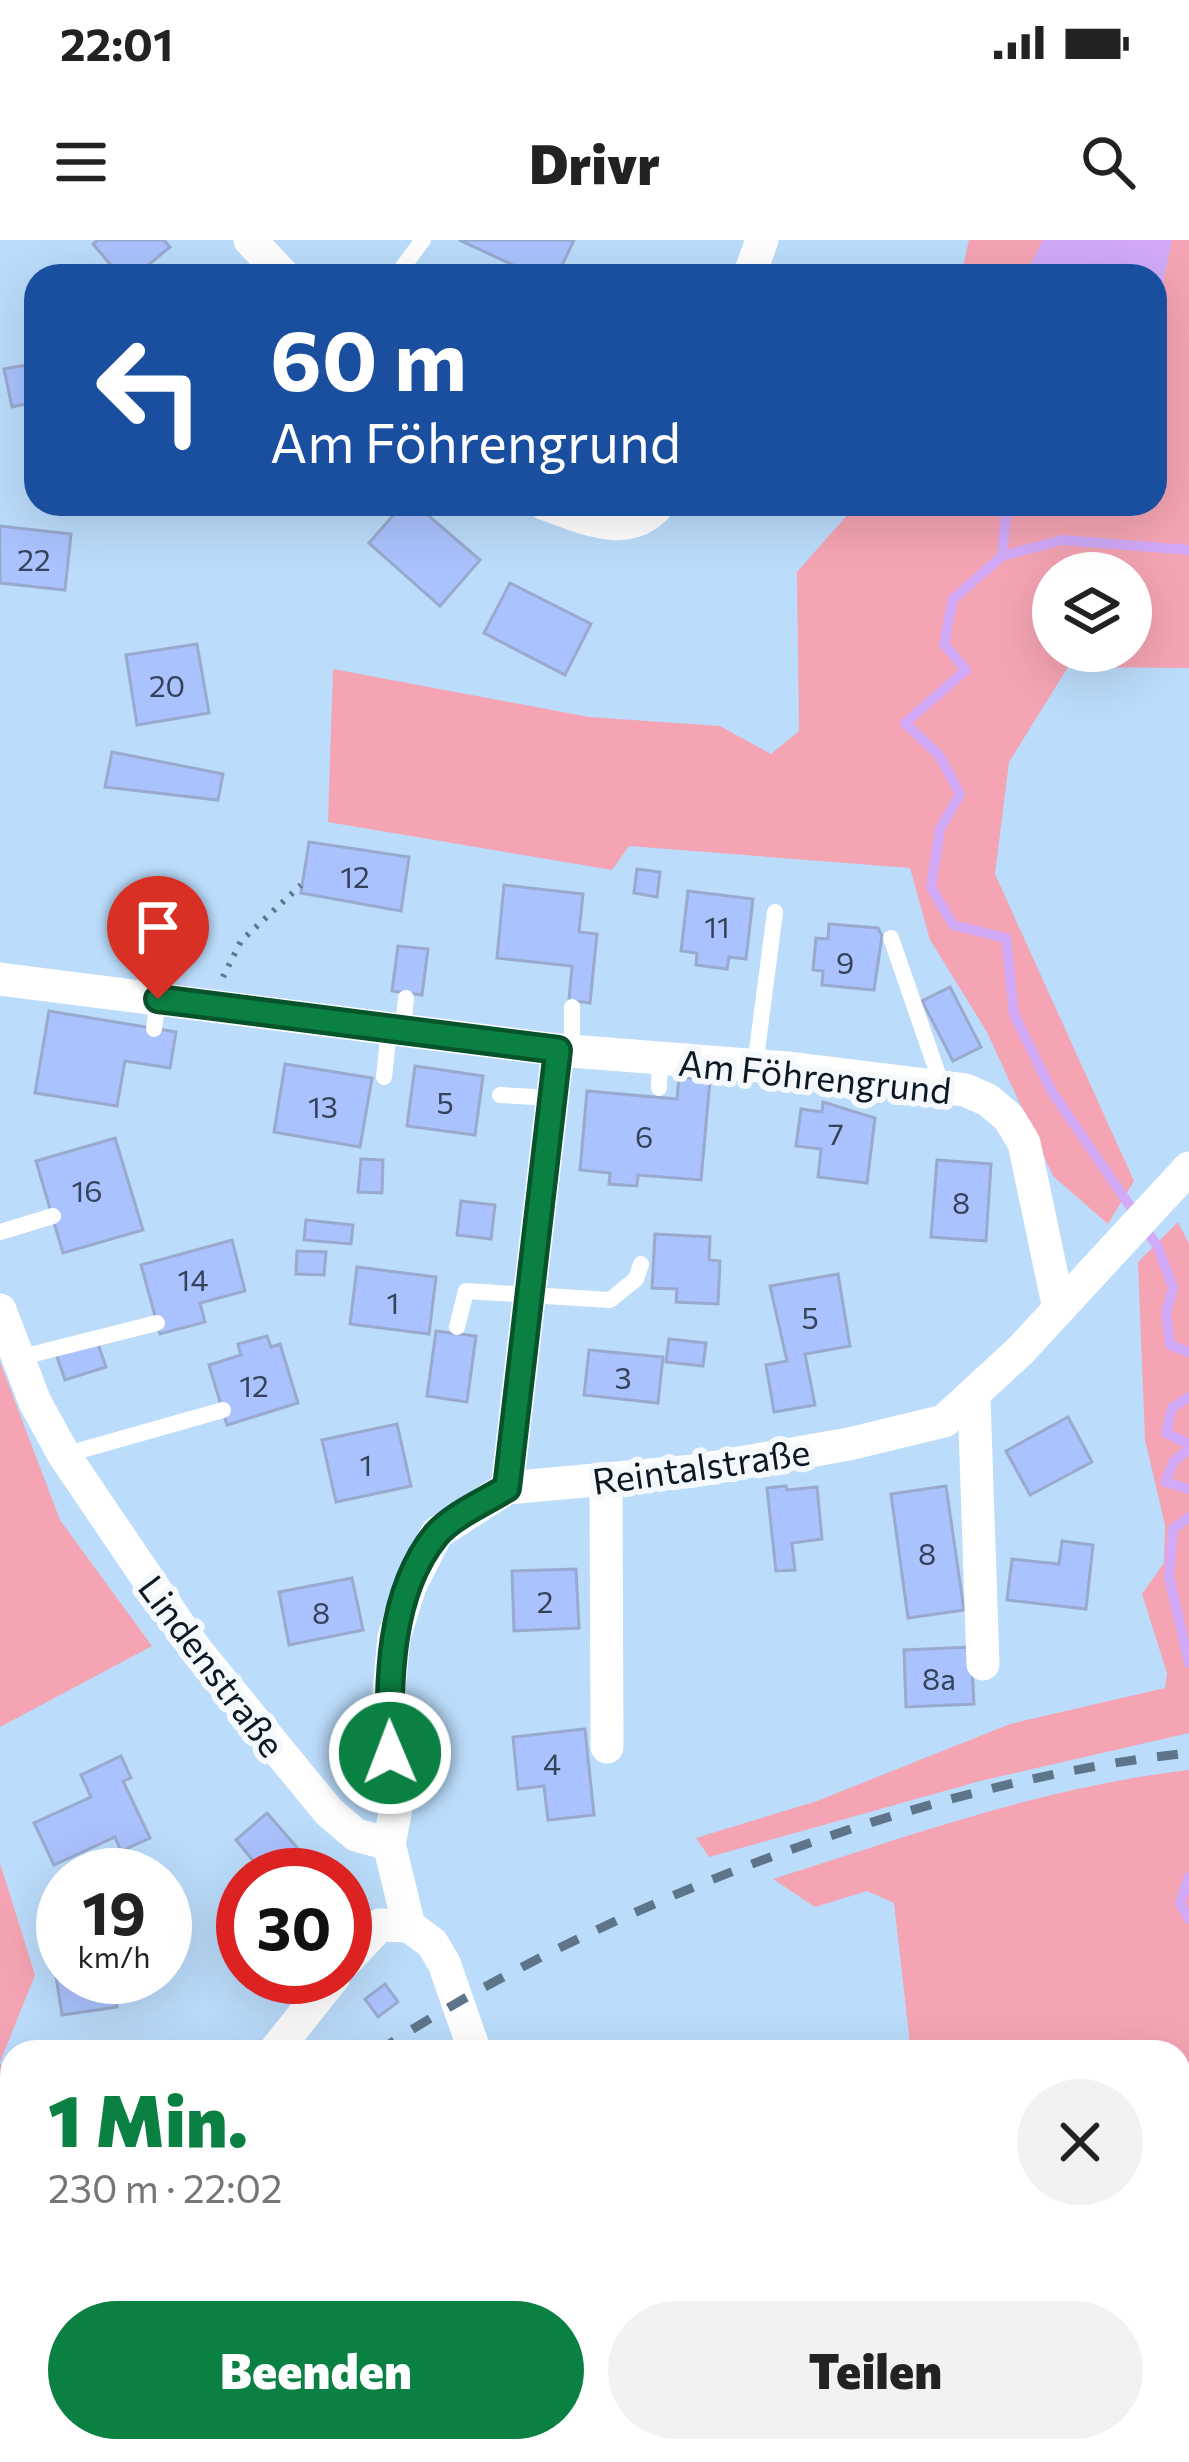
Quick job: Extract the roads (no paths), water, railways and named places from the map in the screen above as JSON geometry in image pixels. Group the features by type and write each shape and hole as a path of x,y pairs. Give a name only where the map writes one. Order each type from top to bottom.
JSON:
{"street":[{"path":"250,240 273,264"},
{"path":"580,516 610,526 649,516"},
{"name":"Am Föhrengrund","path":"0,979 156,1014 216,1007 400,1019 660,1073 755,1066 942,1087 988,1100 1009,1118 1024,1143 1059,1309"},
{"path":"507,1488 526,1297 553,1098 565,1051"},
{"name":"Reintalstraße","path":"389,1844 396,1808 389,1691 394,1637 410,1586 437,1533 507,1488 694,1471 849,1444 944,1421 974,1398 1189,1168"},
{"name":"Lindenstraße","path":"0,1310 64,1455 238,1707 329,1811 356,1835 389,1844"},
{"path":"974,1398 983,1664"},
{"path":"606,1479 607,1747"},
{"path":"389,1844 409,1926"},
{"path":"372,1933 380,1925 409,1926 432,1943 444,1963 471,2040"},
{"path":"284,2040 312,2004"}],"lane":[{"path":"755,1066 776,912"},
{"path":"891,938 942,1087"},
{"path":"565,1051 572,1007"},
{"path":"384,1077 400,1019"},
{"path":"500,1095 553,1098"},
{"path":"0,1232 52,1216"},
{"path":"457,1327 466,1291 610,1300 636,1279 641,1264"},
{"path":"18,1358 157,1323"},
{"path":"64,1455 223,1410"}],"waterway":[{"path":"1002,556 1006,516"},
{"path":"1189,550 1062,540 1002,556 953,599 944,644 966,670 905,723 939,755 960,794 940,829 931,887 953,925 1006,938 1014,1014 1052,1092 1158,1247 1173,1288 1166,1312 1170,1345 1189,1352"},
{"path":"1189,1397 1172,1408 1166,1433 1189,1444"},
{"path":"1189,1449 1174,1461 1165,1482 1189,1489"},
{"path":"1189,1517 1173,1529 1169,1577 1189,1663"},
{"path":"1189,1877 1180,1903 1189,1919"}],"railway":[{"path":"397,2040 560,1948 767,1858 983,1791 1189,1753"}]}
